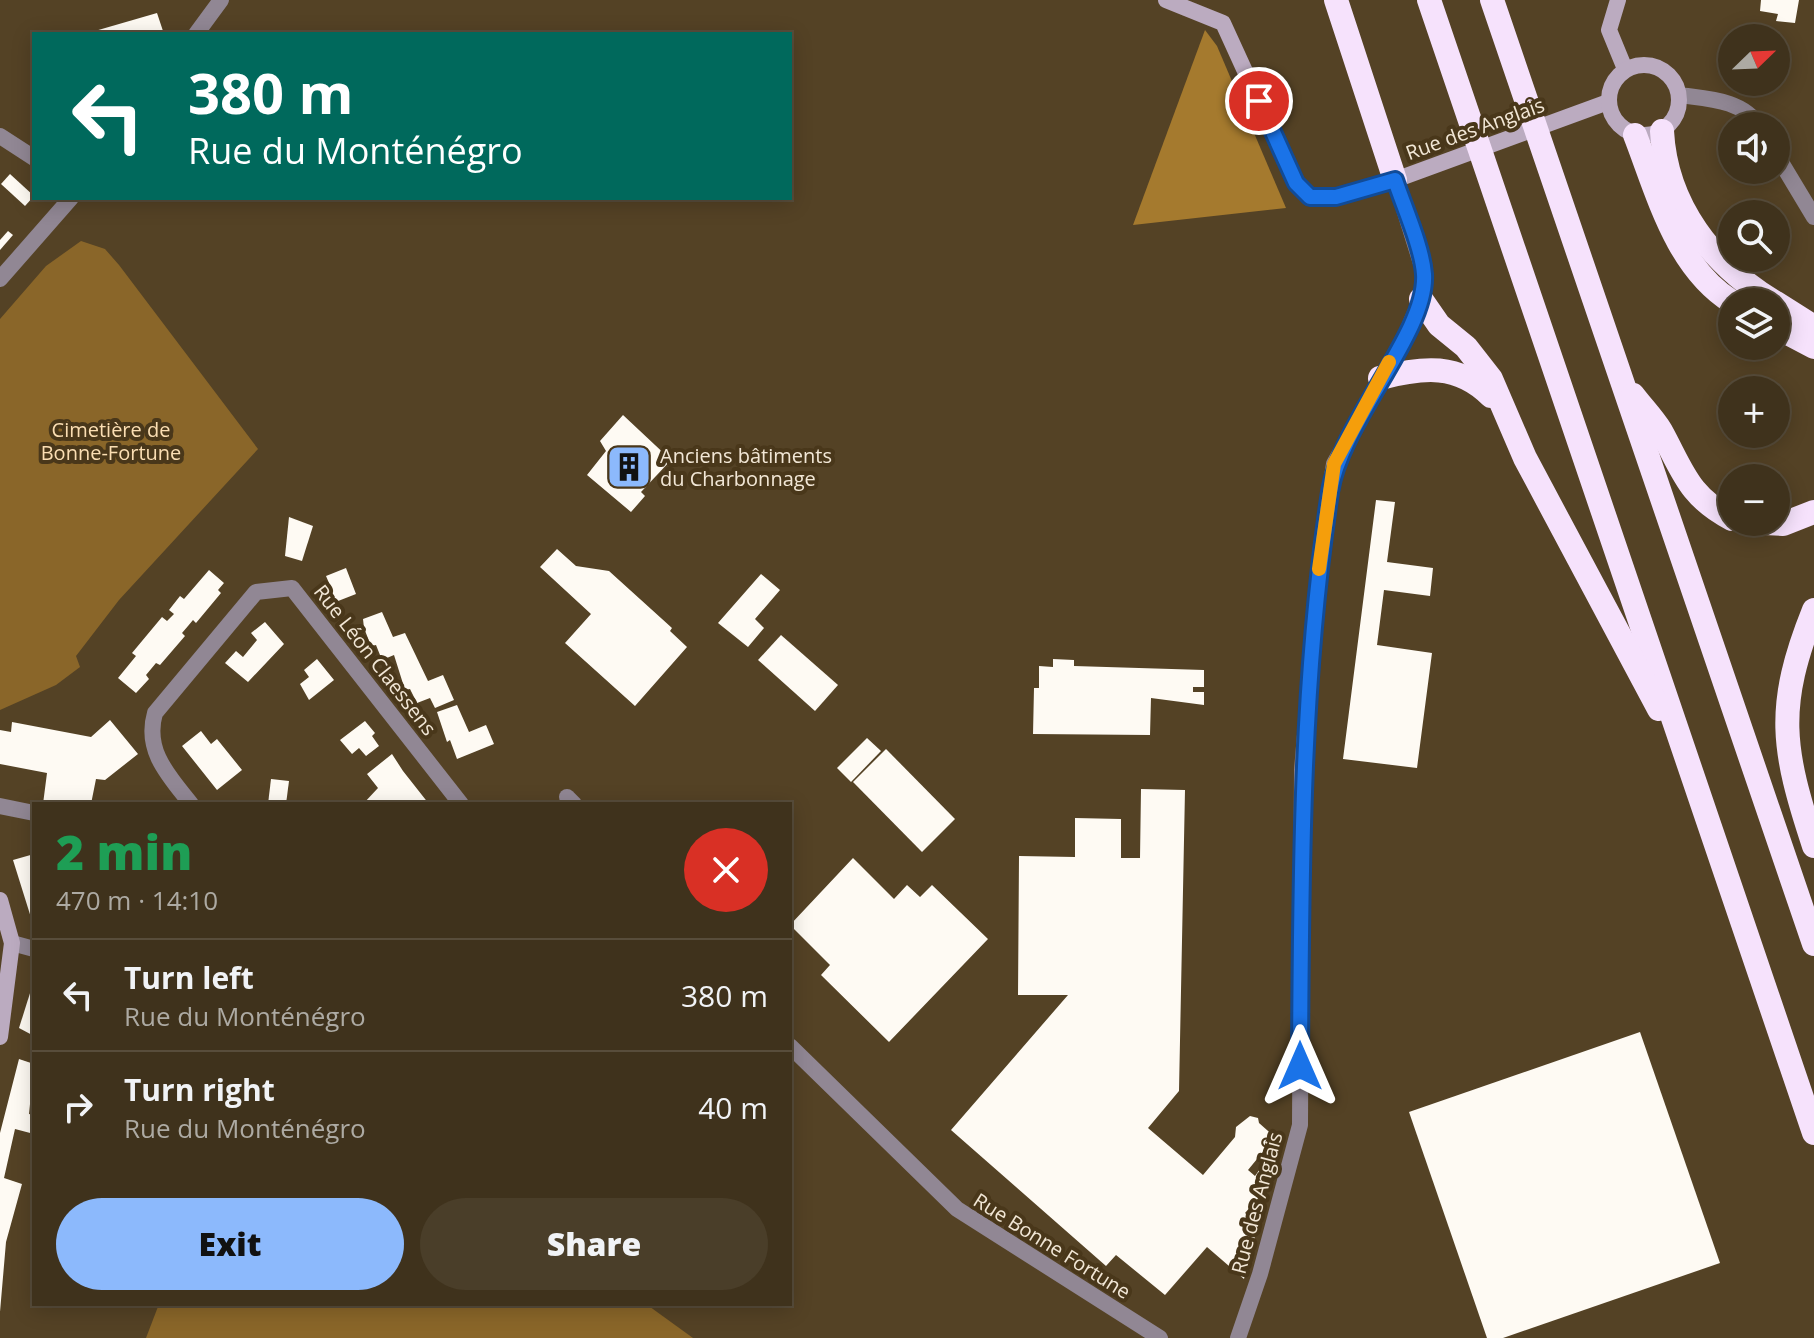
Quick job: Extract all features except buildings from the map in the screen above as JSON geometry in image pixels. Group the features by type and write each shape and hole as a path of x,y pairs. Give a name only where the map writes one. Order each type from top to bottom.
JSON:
{"highway":[{"path":"1336,0 1395,180"},
{"path":"1429,0 1814,1133"},
{"path":"1492,0 1814,944"},
{"path":"1662,131 1663,152 1684,212 1700,238 1751,288"},
{"path":"1635,135 1685,256 1718,291"},
{"path":"1421,299 1439,325 1466,347 1491,379 1502,407 1626,652 1682,749"},
{"path":"1790,312 1814,327"},
{"path":"1790,334 1814,347"},
{"path":"1380,378 1420,368 1457,371 1478,383 1502,407"},
{"path":"1621,379 1660,430 1682,476 1700,498 1718,510"},
{"path":"1790,521 1814,512"},
{"path":"1814,610 1796,655 1787,692 1785,730 1789,765 1814,846"},
{"path":"1788,867 1814,912"}],"street":[{"path":"197,32 221,0"},
{"path":"1166,0 1223,23 1290,171 1310,197 1336,197 1395,180"},
{"path":"1618,0 1609,30 1625,69"},
{"path":"1645,64 1668,73 1679,95 1677,112 1662,131 1635,135 1618,124 1608,102 1615,78 1625,69 1645,64"},
{"path":"1679,95 1725,101 1746,112"},
{"name":"Rue des Anglais","path":"1238,1338 1260,1274 1300,1125 1302,770 1321,547 1334,464 1406,334 1421,299 1424,273 1395,180 1608,102"},
{"path":"0,136 32,157"},
{"path":"1790,177 1814,217"},
{"path":"0,279 69,200"},
{"name":"Rue Léon Claessens","path":"189,802 159,764 150,730 155,713 256,592 292,588 459,802"},
{"path":"0,806 32,813"},
{"path":"0,900 12,943 0,1037"},
{"path":"12,943 32,948"},
{"name":"Rue Bonne Fortune","path":"792,1048 957,1209 1160,1338"}],"green space":[{"name":"Cimetière de Bonne-Fortune","path":"81,241 105,249 119,265 258,449 119,600 76,656 80,667 56,685 0,710 0,319 46,266"},
{"path":"158,1306 649,1306 693,1338 146,1338"}],"shaded area":[{"path":"1205,30 1217,46 1286,208 1133,225"}],"slow traffic":[{"path":"1319,569 1334,464 1389,362"}],"place":[{"name":"Anciens bâtiments du Charbonnage","path":"629,467"}],"route":[{"path":"1259,101 1296,183 1310,197 1336,197 1395,180 1424,273 1421,299 1406,334 1334,464 1321,547 1308,671 1302,770 1300,1066"}]}
